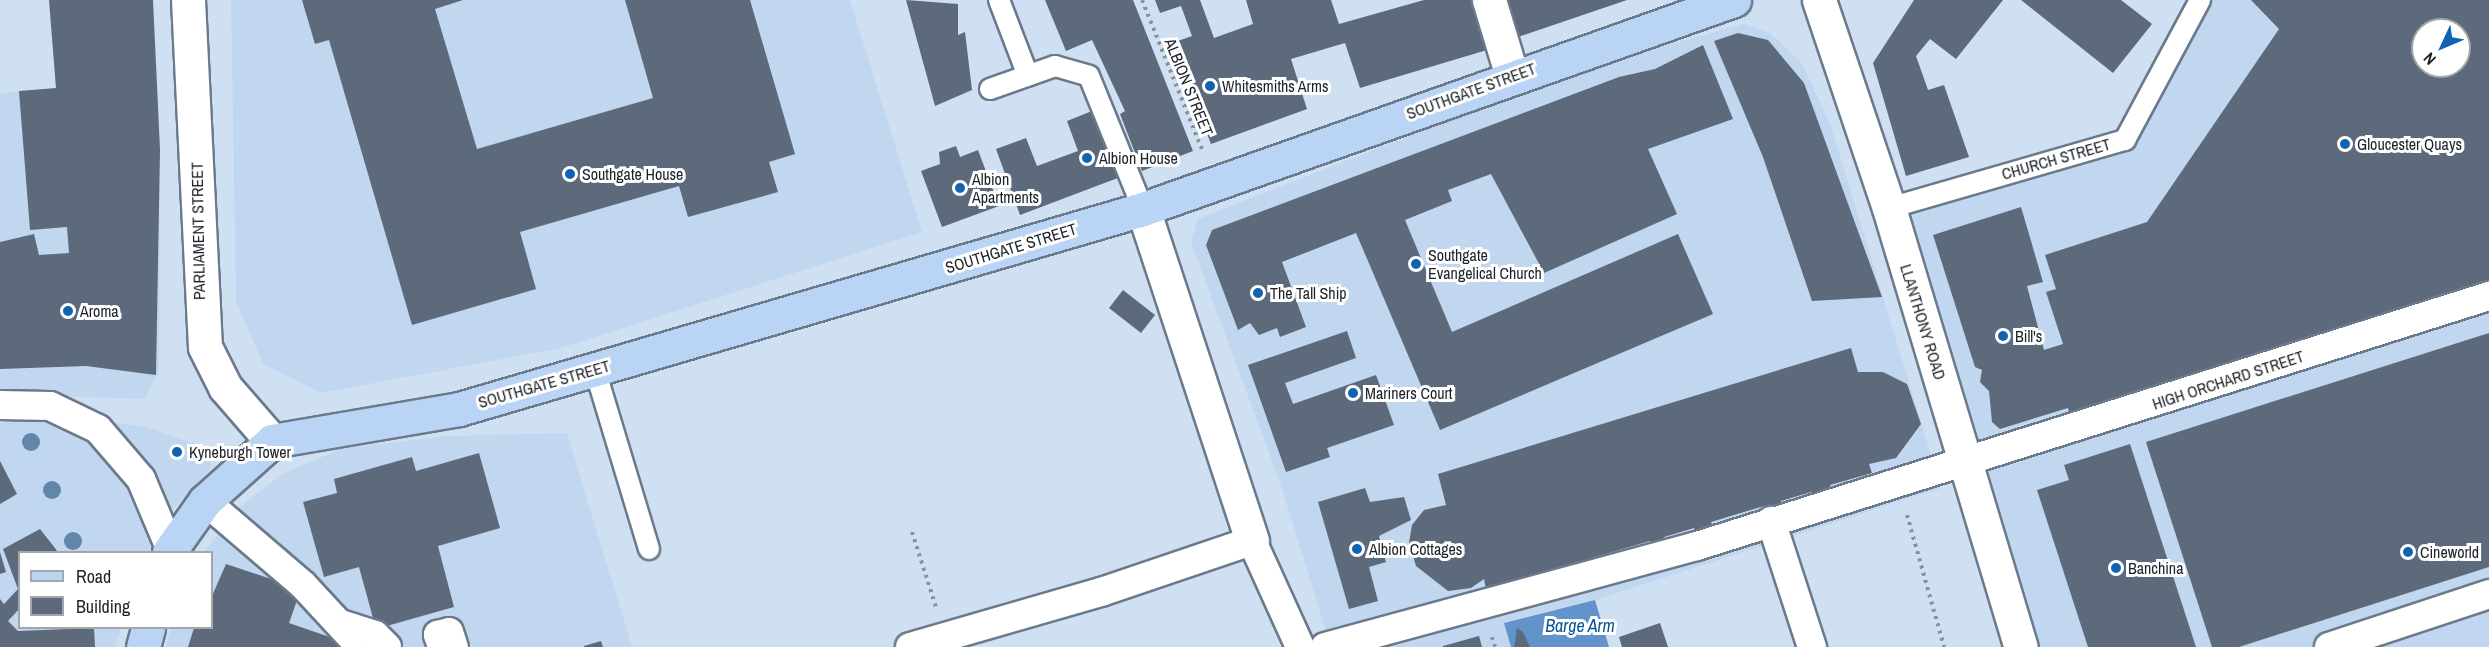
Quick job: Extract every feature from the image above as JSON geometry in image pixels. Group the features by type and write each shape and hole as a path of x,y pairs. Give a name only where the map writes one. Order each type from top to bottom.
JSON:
{"main road":[{"name":"SOUTHGATE STREET","path":"272,441 459,408 1143,209 1512,76 1734,0"},
{"path":"170,550 205,501 272,441"},
{"path":"143,647 148,629"}],"street":[{"name":"PARLIAMENT STREET","path":"188,0 205,347 225,387 272,441"},
{"path":"1489,0 1512,76"},
{"name":"LLANTHONY ROAD","path":"1819,0 1889,208 2021,647"},
{"path":"1143,209 1252,541 1300,647"},
{"name":"HIGH ORCHARD STREET","path":"1325,647 1771,521 1897,480 1966,464 2489,296"},
{"path":"0,405 50,406 98,429 141,479 170,550"},
{"path":"205,501 347,631 375,634 387,647"},
{"path":"1771,521 1812,647"},
{"path":"910,647 1101,592 1252,541"},
{"path":"2329,647 2489,594"},
{"path":"442,647 438,635 449,632 454,647"}],"lane":[{"path":"999,0 1028,76"},
{"name":"CHURCH STREET","path":"1889,208 2125,140 2200,0"},
{"path":"990,89 1055,66 1089,76 1143,209"},
{"path":"595,370 649,549"}],"path":[{"name":"ALBION STREET","path":"1142,0 1216,183"},
{"path":"1897,480 1944,647"},
{"path":"912,532 945,636"}],"shaded area":[{"path":"49,0 153,0 160,150 159,372 144,399 0,394 0,93 56,88"},
{"path":"231,0 850,0 922,232 561,348 321,393 263,364 236,301"},
{"name":"Gloucester Quays","path":"2213,0 2489,0 2489,647 2038,647 1889,208 2125,140"},
{"path":"1743,24 1769,32 1801,62 1830,123 1941,488 1595,600 1504,623 1511,647 1331,647 1280,483 1191,242 1198,219 1574,71"},
{"path":"48,413 147,427 204,447 212,466 172,511 153,551 18,551 18,629 122,629 115,647 0,647 0,420"},
{"path":"567,433 632,647 166,647 171,629 213,629 213,551 205,551 238,508 284,473 341,449 447,436"}],"water":[{"name":"Barge Arm","path":"1595,600 1609,647 1511,647 1504,623"}],"building":[{"path":"49,0 153,0 160,150 156,375 86,366 0,369 0,242 34,234 39,255 69,253 67,227 30,230 19,91 56,88"},
{"name":"Southgate House","path":"302,0 463,0 435,9 477,149 653,98 625,0 750,0 795,154 769,162 778,192 688,217 679,186 520,232 536,289 412,325 329,40 315,44"},
{"path":"906,0 958,4 958,35 965,32 972,90 935,106"},
{"path":"1045,0 1133,0 1193,151 1142,171 1120,114 1125,111 1092,40 1066,51"},
{"path":"1155,0 1200,0 1214,38 1253,24 1246,0 1331,0 1339,24 1424,0 1481,0 1497,47 1360,88 1345,43 1291,59 1307,109 1211,144 1172,43 1192,36 1181,6 1160,13"},
{"path":"1502,0 1627,0 1515,38"},
{"path":"1914,0 2003,0 1956,59 1930,39 1916,56 1928,90 1944,85 1969,157 1906,176 1873,63"},
{"path":"2021,0 2121,0 2152,24 2113,73"},
{"name":"Gloucester Quays","path":"2251,0 2489,0 2489,284 2072,421 2068,408 2000,429 1992,422 1989,391 1980,382 1982,370 1975,367 1933,235 2021,207 2043,282 2027,286 2044,350 2063,344 2046,292 2056,289 2045,255 2147,222 2279,29"},
{"path":"1738,33 1768,40 1804,83 1882,297 1812,301 1763,157 1714,41"},
{"path":"1703,45 1733,119 1648,149 1677,214 1544,273 1491,174 1448,190 1452,201 1405,220 1452,332 1678,234 1713,314 1440,430 1356,233 1282,262 1306,327 1280,337 1277,328 1259,335 1250,323 1238,330 1206,245 1212,230 1619,77 1655,69"},
{"name":"Albion House","path":"1097,109 1123,176 1020,215 996,149 1026,138 1037,166 1078,151 1067,121"},
{"name":"Albion Apartments","path":"956,146 960,157 978,150 999,206 942,227 921,171 940,164 939,152"},
{"path":"1123,290 1155,315 1141,333 1109,308"},
{"name":"Mariners Court","path":"1347,331 1356,358 1285,383 1293,404 1376,375 1394,425 1327,448 1330,457 1286,472 1248,365"},
{"path":"2489,333 2489,567 2239,647 2212,647 2146,442"},
{"path":"1851,348 1858,372 1883,372 1907,384 1921,424 1896,458 1869,464 1872,473 1830,485 1831,494 1813,499 1811,492 1781,501 1783,508 1766,513 1764,506 1711,522 1714,530 1696,535 1694,528 1664,537 1666,544 1652,548 1650,541 1595,557 1597,564 1583,569 1580,562 1486,589 1484,579 1471,588 1448,591 1416,566 1409,543 1412,525 1424,510 1446,505 1438,474"},
{"name":"Banchina","path":"2130,444 2196,647 2088,647 2037,490 2069,480 2064,465"},
{"path":"479,453 500,528 438,546 454,607 376,629 359,567 324,577 303,502 337,493 334,479 412,457 416,471"},
{"path":"0,461 17,494 0,504"},
{"name":"Albion Cottages","path":"1365,488 1370,502 1404,497 1411,520 1379,536 1386,562 1369,567 1378,601 1349,609 1318,502"},
{"path":"40,529 57,551 18,551 18,589 3,549"},
{"path":"0,552 6,572 0,574"},
{"path":"226,564 301,589 289,623 344,642 342,647 188,647 194,629 213,629 213,594"},
{"path":"18,589 18,610 8,621 18,631 94,629 95,647 0,647 0,599 4,604"},
{"path":"1660,623 1668,647 1622,647 1619,637"},
{"path":"1517,628 1523,632 1530,647 1514,647"},
{"path":"1479,636 1482,647 1443,647 1443,646"},
{"path":"601,641 603,647 584,647 584,646"}],"place":[{"name":"Whitesmiths Arms","path":"1210,86"},
{"name":"Gloucester Quays","path":"2345,144"},
{"name":"Albion House","path":"1087,158"},
{"name":"Southgate House","path":"570,174"},
{"name":"Albion Apartments","path":"960,188"},
{"name":"Southgate Evangelical Church","path":"1416,264"},
{"name":"The Tall Ship","path":"1258,293"},
{"name":"Aroma","path":"68,311"},
{"name":"Bill's","path":"2003,336"},
{"name":"Mariners Court","path":"1353,393"},
{"name":"Kyneburgh Tower","path":"177,452"},
{"name":"Albion Cottages","path":"1357,549"},
{"name":"Cineworld","path":"2408,552"},
{"name":"Banchina","path":"2116,568"}]}
